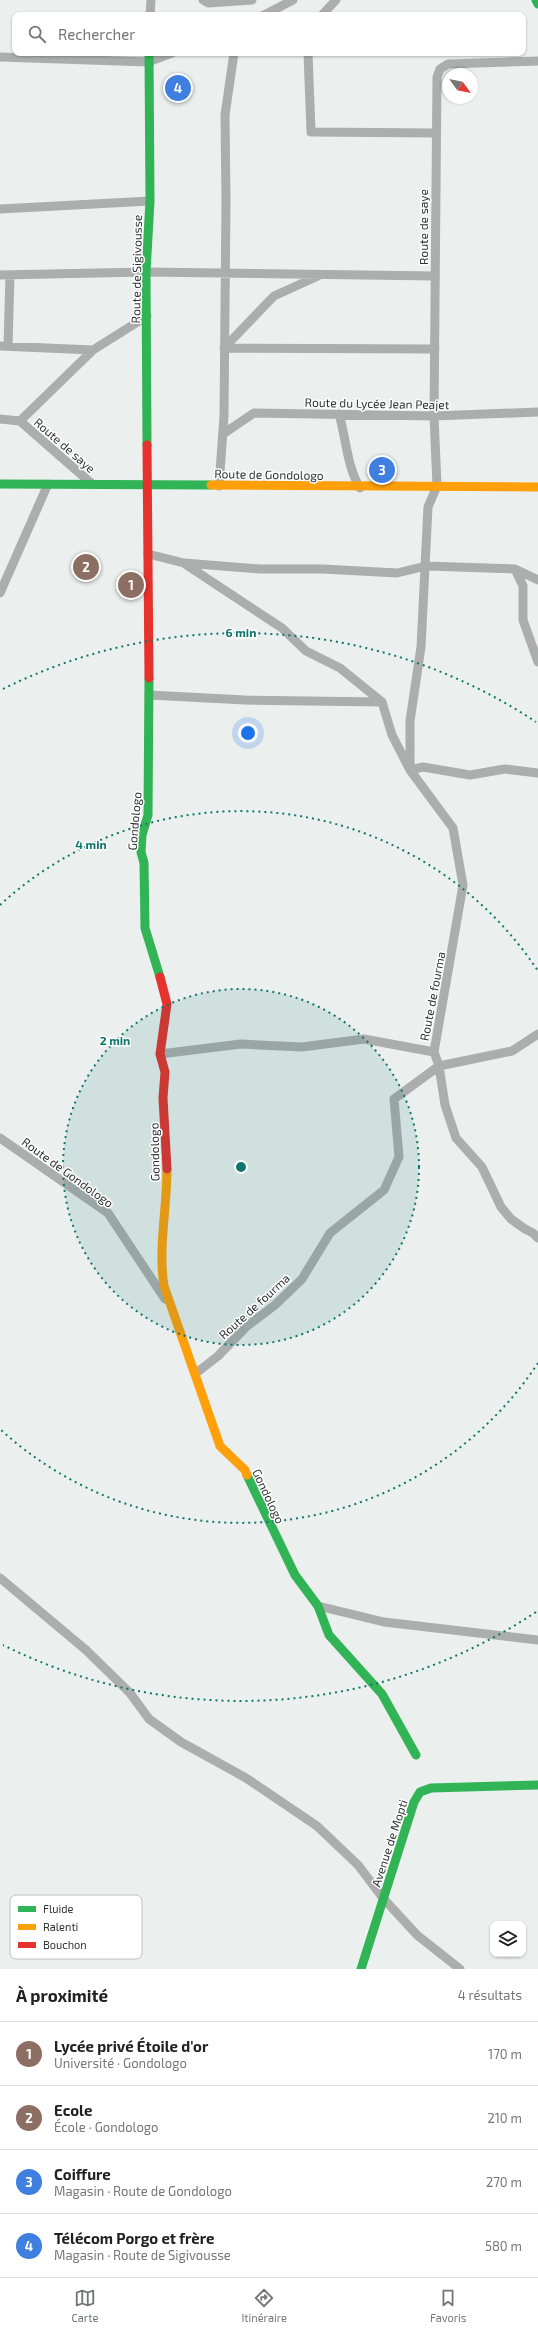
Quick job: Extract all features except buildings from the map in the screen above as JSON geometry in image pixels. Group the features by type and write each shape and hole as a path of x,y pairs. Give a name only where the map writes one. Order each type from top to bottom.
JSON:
{"street":[{"path":"150,12 151,0"},
{"path":"203,0 208,3 252,0"},
{"path":"270,12 293,0"},
{"path":"325,12 336,0"},
{"path":"536,0 538,4"},
{"path":"219,486 223,434 226,200 225,116 234,56"},
{"path":"308,56 311,132 436,133"},
{"path":"0,57 148,58"},
{"name":"Route de Sigivousse","path":"148,58 150,201 146,272 149,485"},
{"name":"Route de saye","path":"437,486 434,416 437,77 440,69 448,64 458,62 538,62"},
{"path":"0,209 150,201"},
{"path":"0,275 146,272 435,276"},
{"path":"10,275 4,346 93,350"},
{"path":"224,348 274,296 320,275"},
{"path":"20,421 93,350 147,316"},
{"path":"224,348 435,348"},
{"name":"Route du Lycée Jean Peajet","path":"223,434 254,413 434,416 538,412"},
{"path":"339,414 346,436 353,476 360,488"},
{"name":"Route de saye","path":"0,419 20,421 92,484"},
{"name":"Route de Gondologo","path":"0,484 360,488 437,486 538,487"},
{"path":"0,593 48,484"},
{"name":"Gondologo","path":"149,485 148,554 150,695 148,815 142,835 141,852 144,863 145,928 157,963 167,1004 160,1054 165,1072 163,1098 167,1143 167,1199 161,1266 164,1286 220,1446 245,1470 272,1532 295,1575 318,1606 329,1634 382,1694 416,1755"},
{"path":"437,486 428,507 421,647 410,721 410,770 423,767 470,776 505,769 538,773"},
{"path":"148,554 184,563 260,569 397,573 426,566 516,569 538,580"},
{"path":"184,563 282,628 306,651 340,668 382,702"},
{"path":"516,569 523,586 523,620 538,662"},
{"path":"150,695 245,700 382,702"},
{"name":"Route de fourma","path":"195,1374 218,1356 246,1327 275,1304 302,1279 330,1233 384,1190 400,1157 394,1099 438,1066 434,1052 463,885 453,828 410,770 392,735 382,702"},
{"path":"538,1034 512,1051 438,1066 445,1105 456,1138 482,1167 501,1207 511,1219 525,1229 533,1232 538,1238"},
{"path":"160,1054 241,1044 302,1047 364,1039 434,1052"},
{"name":"Route de Gondologo","path":"0,1138 108,1213 171,1308"},
{"path":"0,1578 86,1650 130,1693 149,1719 181,1742 246,1778 317,1826 358,1865 383,1898 417,1935 460,1969"},
{"path":"318,1606 384,1622 538,1640"},
{"name":"Avenue de Mopti","path":"360,1969 414,1802 420,1792 431,1788 538,1785"}],"traffic: fast":[{"path":"536,0 538,4"},
{"path":"147,445 146,272 150,201 149,56"},
{"path":"0,484 211,485"},
{"path":"149,678 148,815 142,835 141,852 144,863 145,928 160,977"},
{"path":"247,1475 295,1575 318,1606 329,1635 382,1694 416,1755"},
{"path":"361,1969 414,1802 420,1792 431,1788 538,1785"}],"traffic: slow":[{"path":"211,485 538,487"},
{"path":"167,1169 162,1243 162,1272 164,1286 220,1446 245,1470 247,1475"}],"traffic: jam":[{"path":"147,445 149,678"},
{"path":"160,977 167,1004 160,1054 165,1072 163,1098 167,1169"}],"place":[{"name":"Télécom Porgo et frère","path":"178,88"},
{"name":"Coiffure","path":"382,470"},
{"name":"Ecole","path":"86,567"},
{"name":"Lycée privé Étoile d'or","path":"131,585"}]}
